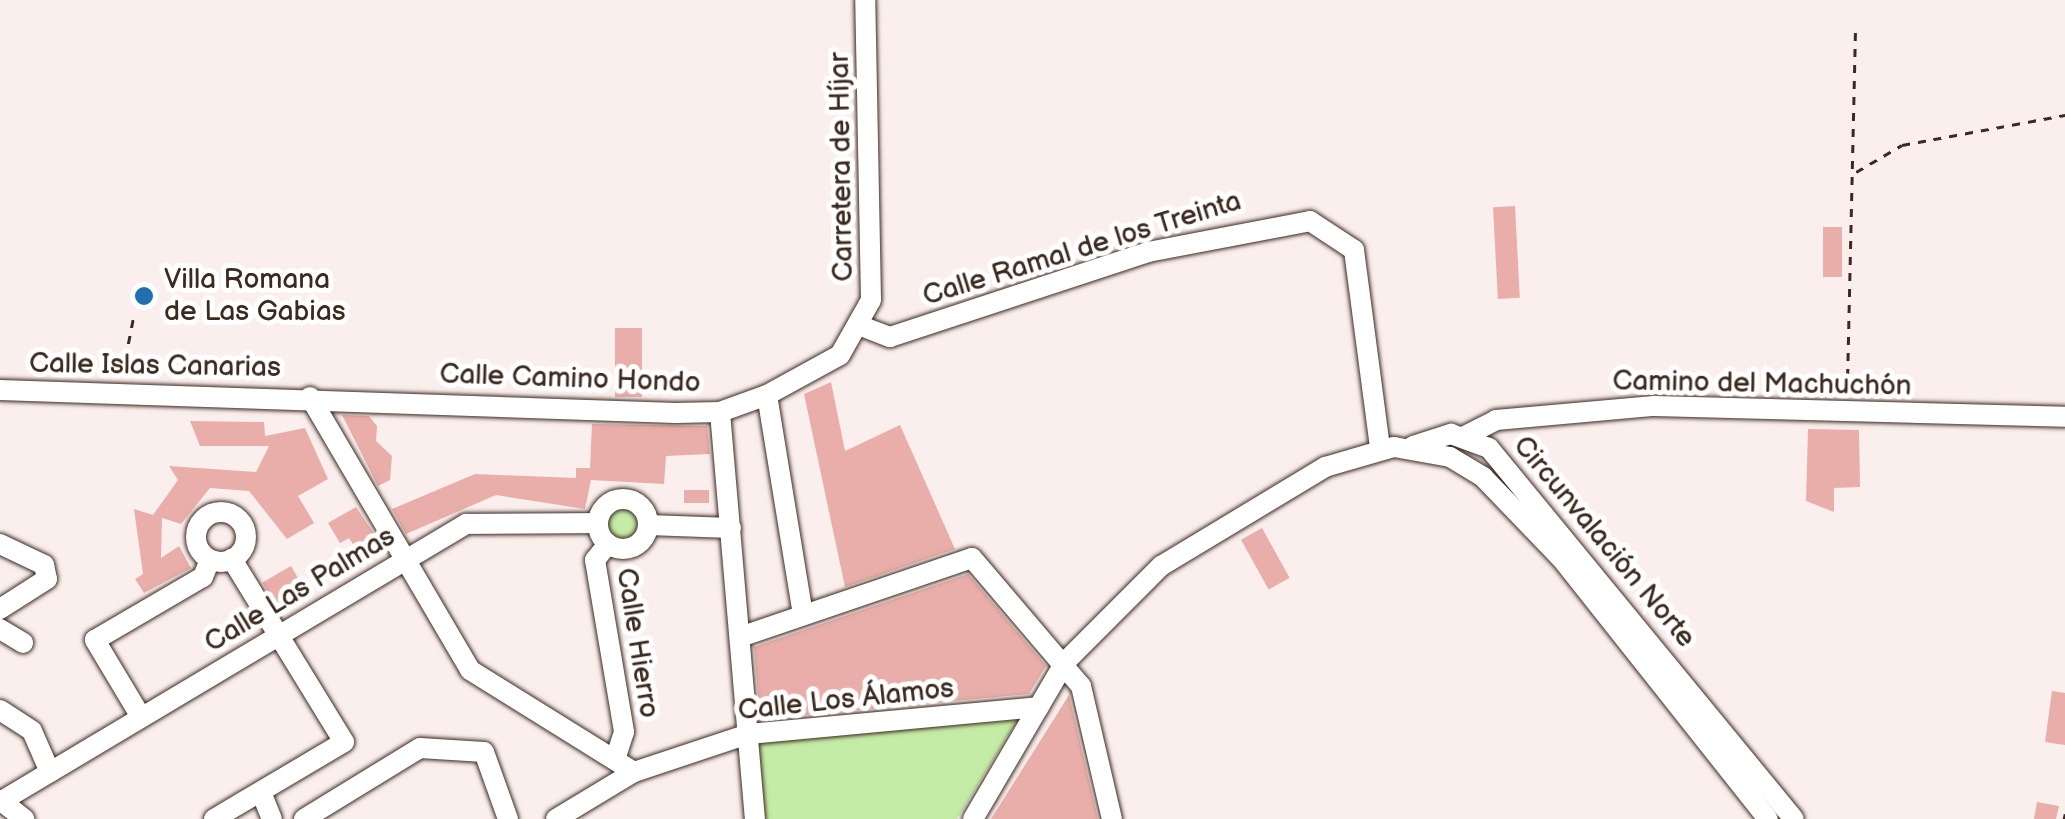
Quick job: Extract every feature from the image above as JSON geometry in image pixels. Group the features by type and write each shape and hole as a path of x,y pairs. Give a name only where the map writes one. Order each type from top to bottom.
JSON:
{"street":[{"name":"Carretera de Híjar","path":"861,326 872,280 867,2"},
{"name":"Calle Ramal de los Treinta","path":"861,326 890,337 1148,252 1310,221 1354,250 1380,447"},
{"name":"Calle Camino Hondo","path":"310,397 720,412 767,395 840,355 861,326"},
{"name":"Calle Islas Canarias","path":"0,390 116,396 310,397"},
{"path":"767,395 803,615"},
{"path":"310,397 483,685 617,754 634,772"},
{"name":"Camino del Machuchón","path":"1465,436 1496,420 1654,406 2065,417"},
{"path":"720,412 755,819"},
{"path":"972,819 1065,662 1162,566 1325,466 1380,447 1411,447 1465,436 1483,477"},
{"name":"Circunvalación Norte","path":"1465,436 1489,448 1566,530 1794,819"},
{"name":"Circunvalación Norte","path":"1411,447 1483,477 1561,558 1768,819"},
{"path":"648,525 631,548 608,544 598,523 604,507 628,500 648,525 731,528"},
{"name":"Calle Las Palmas","path":"0,801 404,559 487,518 598,523"},
{"path":"0,544 44,565 46,579 0,609"},
{"name":"Calle Hierro","path":"608,544 595,560 624,732 617,754"},
{"path":"740,637 972,558 1065,662 1081,686 1112,819"},
{"path":"141,717 95,640 203,576 221,560 282,635 344,742 214,819"},
{"path":"0,629 24,644"},
{"name":"Calle Los Álamos","path":"556,819 634,772 748,734 1039,707"},
{"path":"0,710 32,732 50,772"},
{"path":"304,819 420,748 484,752 508,819"},
{"path":"261,792 272,819"},
{"path":"0,801 24,819"}],"path":[{"path":"1846,410 1855,28"},
{"path":"1854,173 1902,145 2065,115"},
{"path":"116,396 134,314"}],"green space":[{"path":"623,510 633,514 637,524 633,534 623,538 613,534 609,524 613,514"},
{"path":"1018,719 957,819 766,819 758,743"}],"building":[{"path":"1515,206 1520,298 1498,299 1493,207"},
{"path":"1823,227 1842,227 1842,277 1823,277"},
{"path":"615,328 642,328 642,397 615,397"},
{"path":"831,382 845,451 900,425 955,549 845,587 804,394"},
{"path":"342,415 369,416 377,426 376,441 392,456 390,480 378,486"},
{"path":"190,421 264,422 265,436 305,428 328,479 298,496 314,523 287,539 249,491 210,488 181,524 162,518 161,558 179,546 191,568 144,593 135,579 143,574 134,509 153,515 178,480 169,466 256,472 269,446 200,446"},
{"path":"592,424 707,426 710,454 666,456 664,484 591,480 585,509 496,495 406,534 392,509 475,474 576,478 576,468 590,468"},
{"path":"1808,429 1859,430 1860,487 1834,488 1834,512 1806,501"},
{"path":"684,490 709,490 709,503 684,503"},
{"path":"356,507 375,535 355,547 349,538 340,543 328,523"},
{"path":"1262,528 1290,578 1269,589 1241,540"},
{"path":"291,566 307,594 278,610 262,582"},
{"path":"968,574 1046,666 1029,694 760,719 754,647"},
{"path":"2052,691 2065,693 2065,745 2045,742"},
{"path":"1069,695 1098,819 991,819"},
{"path":"2037,802 2059,806 2056,819 2034,819"}],"place":[{"name":"Villa Romana de Las Gabias","path":"144,296"}]}
